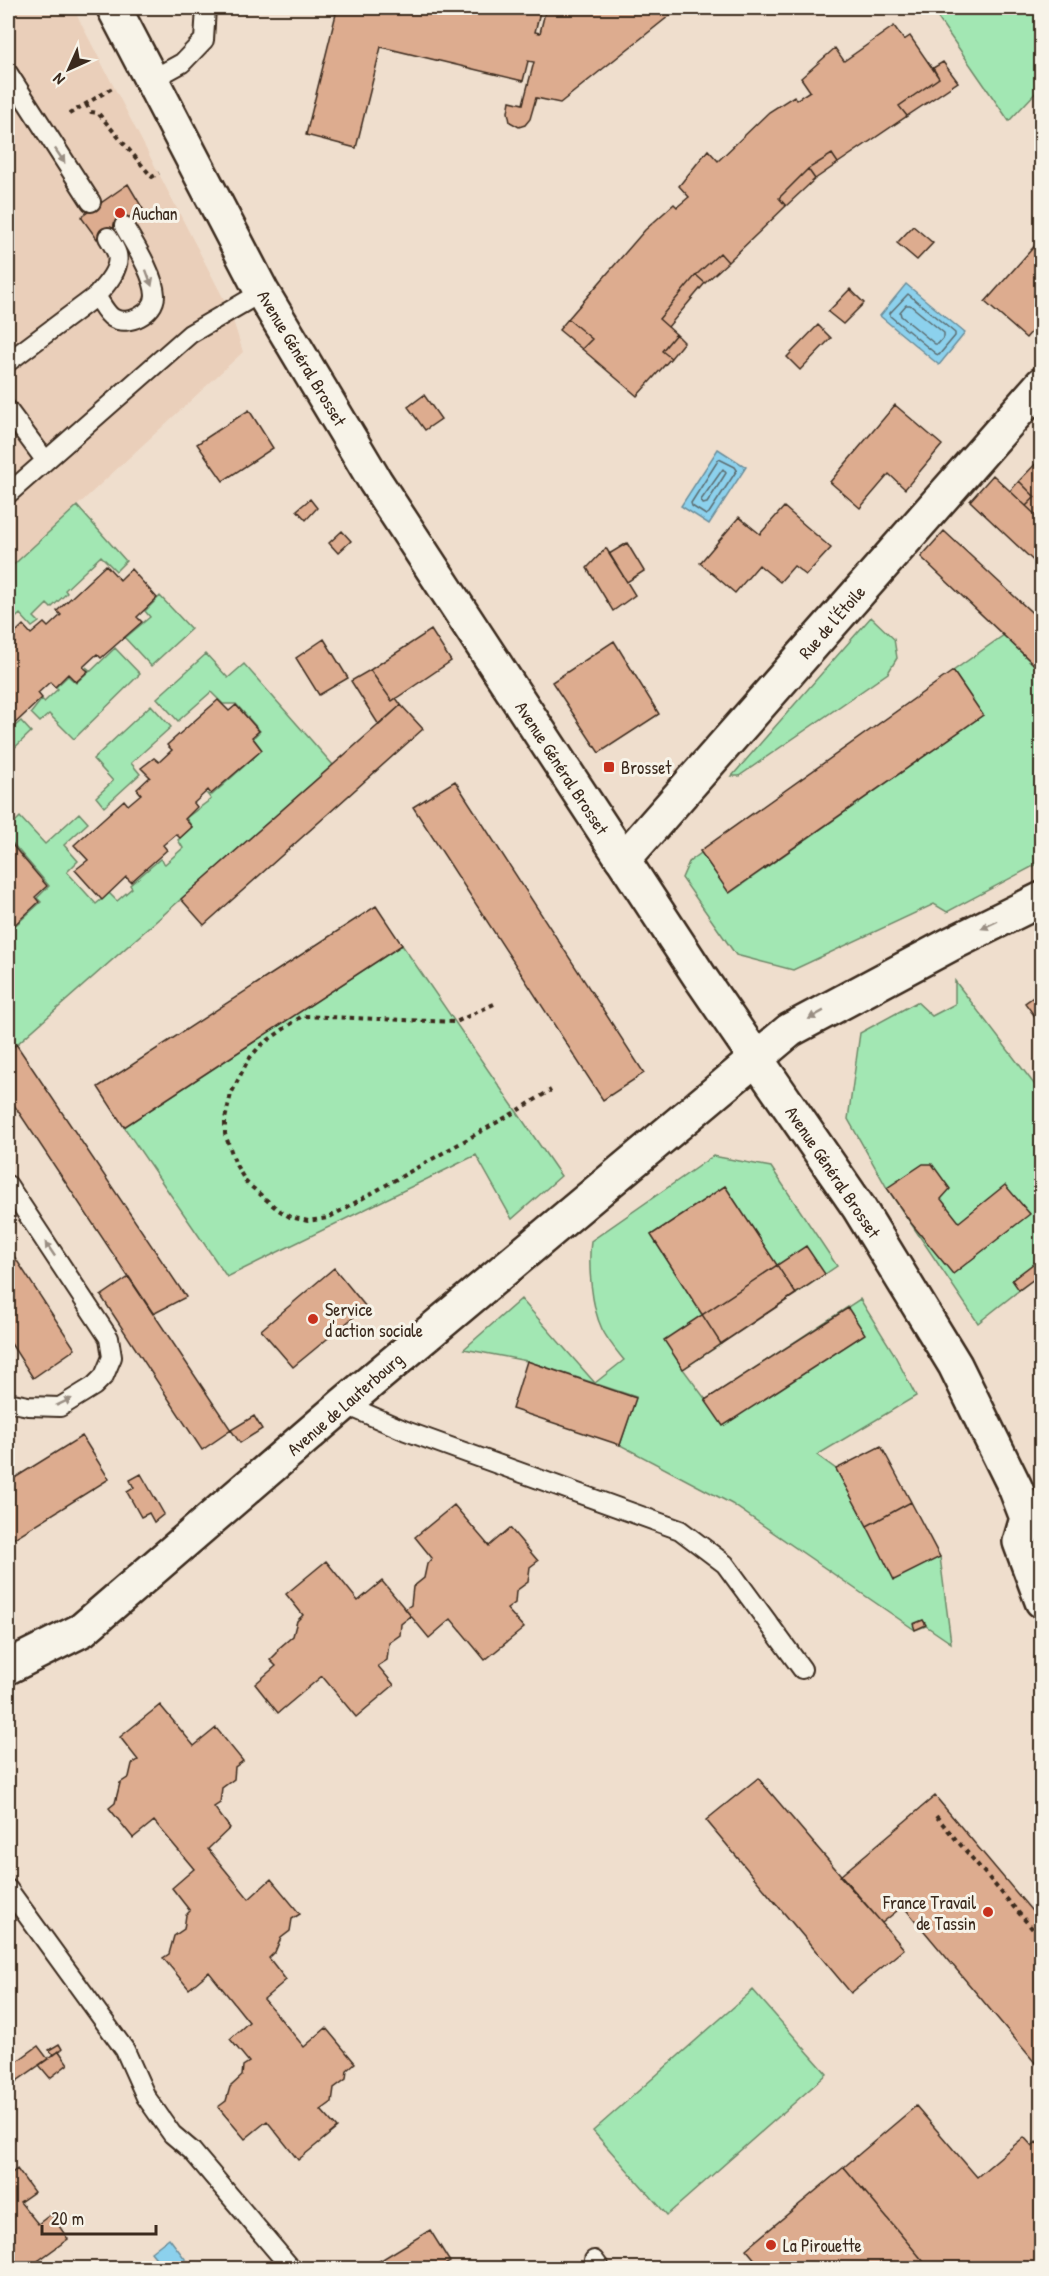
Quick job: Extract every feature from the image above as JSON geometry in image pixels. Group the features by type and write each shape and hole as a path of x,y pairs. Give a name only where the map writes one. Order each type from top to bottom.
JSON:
{"street":[{"name":"Avenue Général Brosset","path":"114,8 262,292 375,481 621,857 859,1208 955,1365 1034,1522 1020,1542 1041,1601"},
{"name":"Rue de l'Étoile","path":"621,857 631,851 1041,384"},
{"name":"Avenue de Lauterbourg","path":"8,1667 82,1629 755,1057 800,1024 1041,899"}],"lane":[{"path":"151,80 182,63 204,40 206,8"},
{"path":"8,73 92,202"},
{"path":"100,292 110,317 120,321 135,319 151,309 155,296 150,276 124,226"},
{"path":"8,362 100,292 113,275 118,256 108,237"},
{"path":"8,494 190,334 262,292"},
{"path":"8,410 45,460"},
{"path":"8,1185 109,1338 112,1357 104,1376 94,1386 60,1407 28,1406 8,1402"},
{"path":"344,1404 406,1431 680,1530 725,1564 802,1669"},
{"path":"8,1889 124,2050 146,2097 172,2134 192,2151 291,2268"}],"path":[{"path":"114,87 87,103 91,112 98,114 152,177 159,174"},
{"path":"494,1004 456,1022 302,1016 269,1040 248,1060 237,1079 227,1106 225,1134 230,1150 246,1182 261,1197 290,1217 308,1221 327,1218 518,1111 551,1090"},
{"path":"936,1816 1041,1940"},
{"path":"1036,1933 1041,1928"}],"shaded area":[{"path":"8,8 73,8 230,311 243,352 8,570"}],"green space":[{"path":"931,8 1041,8 1041,87 1009,121"},
{"path":"77,506 126,561 116,571 101,556 65,590 67,593 51,608 47,604 34,617 39,622 32,627 20,614 8,625 8,570"},
{"path":"160,596 191,629 151,666 125,638 150,617 145,611"},
{"path":"871,617 894,639 897,658 888,673 739,776 732,776"},
{"path":"1004,635 1041,672 1041,862 947,912 934,904 793,970 736,955 682,878 689,862 701,853 700,851 730,893 983,715 953,671"},
{"path":"115,648 140,674 74,739 49,714 40,722 31,713 42,699 44,702 58,689 56,687 68,676 76,683 89,671 86,667 91,671"},
{"path":"206,654 228,678 244,664 333,765 8,1052 8,932 41,902 37,898 49,886 8,838 8,829 20,817 45,844 79,813 88,823 64,845 78,861 67,872 96,904 109,893 117,901 132,888 130,885 160,859 165,864 183,848 178,840 192,827 186,818 211,799 207,794 212,795 262,750 253,738 260,731 236,704 223,704 211,692 178,721 157,698"},
{"path":"151,705 171,727 131,763 140,774 104,807 96,797 113,781 93,759"},
{"path":"21,721 31,732 8,754 8,732"},
{"path":"402,945 561,1176 512,1219 476,1155 227,1277 124,1127"},
{"path":"955,981 1041,1093 1041,1273 978,1323 887,1188 848,1119 860,1033 917,1002 932,1016 955,1004"},
{"path":"713,1156 771,1167 837,1266 796,1294 725,1186 651,1235 721,1344 683,1369 706,1400 860,1299 893,1352 916,1396 817,1455 836,1469 867,1526 940,1557 951,1643 926,1626 915,1630 732,1504 620,1445 636,1397 527,1361 464,1349 521,1299 595,1383 624,1360 604,1333 598,1320 590,1273 591,1241"},
{"path":"753,1990 827,2074 667,2215 593,2131"}],"water":[{"path":"906,284 965,333 939,365 880,316"},
{"path":"718,449 746,467 709,524 681,506"},
{"path":"169,2238 192,2268 164,2268 151,2252"}],"building":[{"path":"326,8 541,8 535,32 540,33 546,8 679,8 560,103 536,98 530,119 525,125 519,127 510,122 508,112 510,101 523,104 534,62 528,61 523,81 381,47 356,148 306,135 336,14 328,12"},
{"path":"894,26 904,40 910,36 939,78 899,106 907,116 838,163 832,154 808,169 779,198 786,206 728,262 720,253 696,275 659,319 676,334 662,351 671,358 637,396 582,349 592,339 568,319 645,230 674,204 677,207 689,197 679,186 708,150 718,161 769,112 794,96 796,100 810,91 801,78 835,48 844,61"},
{"path":"943,62 958,82 907,116 899,106 939,78 933,68"},
{"path":"832,154 838,163 815,179 808,169"},
{"path":"808,169 815,179 786,206 779,198"},
{"path":"128,184 143,209 97,239 81,217"},
{"path":"913,226 933,243 917,260 897,243"},
{"path":"1039,241 1042,243 1042,320 1026,338 985,302"},
{"path":"720,253 728,262 705,283 696,275"},
{"path":"696,275 705,283 668,327 659,319"},
{"path":"850,289 864,303 843,324 828,312"},
{"path":"568,319 592,339 582,349 559,330"},
{"path":"818,325 831,338 800,370 787,357"},
{"path":"676,334 684,342 671,358 662,351"},
{"path":"424,395 441,419 425,430 408,407"},
{"path":"895,405 942,445 905,489 889,474 860,508 830,482"},
{"path":"249,410 273,448 223,481 197,444"},
{"path":"1042,457 1042,521 1026,506 1035,497 1019,481"},
{"path":"993,475 1042,521 1042,569 970,501"},
{"path":"1019,481 1035,497 1026,506 1010,491"},
{"path":"310,499 317,508 306,520 297,510"},
{"path":"784,507 831,548 806,575 794,566 780,582 759,565 735,593 700,563 739,517 760,534"},
{"path":"342,531 351,541 338,553 329,543"},
{"path":"944,531 1042,622 1042,672 921,557"},
{"path":"627,543 644,571 627,582 609,554"},
{"path":"606,548 635,595 613,611 587,568"},
{"path":"106,565 120,580 131,569 157,598 137,617 142,622 101,658 97,654 83,667 88,671 76,682 68,674 55,687 50,682 38,693 42,698 8,730 8,648 15,642 10,638 23,625 31,634 44,623 48,627 61,615 57,611"},
{"path":"431,630 451,661 392,701 370,670"},
{"path":"324,639 348,678 319,695 296,658"},
{"path":"614,641 659,714 599,753 552,682"},
{"path":"370,670 392,701 396,698 401,705 379,725 351,681"},
{"path":"953,671 983,715 729,893 700,851"},
{"path":"218,700 229,711 236,705 259,731 252,737 262,750 211,794 208,790 194,803 197,807 185,819 192,827 180,838 176,834 163,845 167,850 131,882 126,877 102,900 75,870 88,860 74,845 124,800 128,805 141,794 137,789 150,777 141,768 154,758 159,762 172,750 167,745"},
{"path":"401,705 423,729 204,925 181,899"},
{"path":"455,781 644,1073 603,1100 413,807"},
{"path":"8,840 47,886 35,897 39,902 8,931"},
{"path":"376,906 402,945 124,1127 98,1087"},
{"path":"1042,991 1042,1026 1025,1003"},
{"path":"16,1044 186,1297 153,1314 8,1096 8,1052"},
{"path":"923,1164 932,1164 950,1189 941,1199 959,1222 1005,1185 1030,1214 953,1274 911,1223 887,1188"},
{"path":"725,1186 796,1294 721,1344 651,1235"},
{"path":"806,1246 825,1274 683,1369 664,1340"},
{"path":"8,1247 75,1349 33,1378 8,1339"},
{"path":"1042,1257 1042,1273 1019,1290 1012,1280"},
{"name":"Service d'action sociale","path":"334,1268 366,1307 293,1367 261,1330"},
{"path":"129,1277 231,1430 202,1450 101,1296"},
{"path":"848,1308 865,1334 723,1426 705,1400"},
{"path":"527,1361 636,1398 620,1445 512,1409"},
{"path":"254,1416 262,1429 240,1443 231,1430"},
{"path":"82,1436 109,1479 8,1542 8,1482"},
{"path":"881,1446 911,1502 867,1526 836,1469"},
{"path":"141,1474 164,1514 154,1522 149,1513 141,1517 127,1492 134,1488 130,1480"},
{"path":"911,1502 940,1557 894,1580 867,1526"},
{"path":"454,1505 489,1546 510,1528 538,1561 530,1567 528,1582 516,1591 515,1603 507,1609 524,1628 485,1660 451,1619 429,1638 405,1609 411,1605 413,1587 424,1578 427,1564 432,1558 415,1537"},
{"path":"326,1561 358,1601 382,1581 411,1616 401,1624 400,1635 389,1643 387,1660 378,1666 394,1685 356,1717 322,1676 278,1713 255,1684 276,1666 270,1660 278,1649 293,1636 297,1621 303,1615 286,1594"},
{"path":"923,1620 926,1625 915,1630 913,1624"},
{"path":"160,1705 194,1746 216,1728 243,1761 235,1767 234,1779 222,1788 220,1803 214,1807 230,1828 208,1849 249,1899 271,1879 300,1914 292,1919 290,1931 281,1938 275,1952 269,1958 286,1980 264,1999 304,2047 326,2028 355,2063 347,2070 346,2079 334,2088 332,2102 321,2110 337,2128 298,2160 267,2121 245,2139 218,2107 226,2101 230,2087 242,2076 243,2066 249,2062 230,2039 249,2022 209,1972 189,1989 163,1958 169,1954 174,1936 184,1929 186,1915 190,1911 172,1888 194,1869 154,1821 133,1838 109,1808 115,1803 120,1783 129,1777 132,1764 138,1760 120,1737"},
{"path":"758,1778 904,1949 851,1993 706,1820"},
{"path":"935,1796 1042,1923 1042,2071 903,1906 882,1923 840,1876"},
{"path":"59,2044 62,2049 54,2055 49,2050"},
{"path":"38,2046 48,2059 8,2087 8,2068"},
{"path":"59,2051 68,2064 50,2078 39,2065"},
{"path":"916,2106 977,2177 1024,2137 1032,2146 1036,2142 1042,2148 1042,2268 929,2268 844,2167"},
{"path":"844,2167 929,2268 762,2268 746,2249"},
{"path":"17,2169 34,2192 20,2202 38,2224 51,2214 68,2239 28,2268 14,2268 8,2260 8,2176"},
{"path":"430,2230 450,2262 439,2268 368,2268"}],"place":[{"name":"Auchan","path":"120,213"},
{"name":"Brosset","path":"609,767"},
{"name":"Service d'action sociale","path":"313,1319"},
{"name":"France Travail de Tassin","path":"988,1912"},
{"name":"La Pirouette","path":"771,2245"}]}
